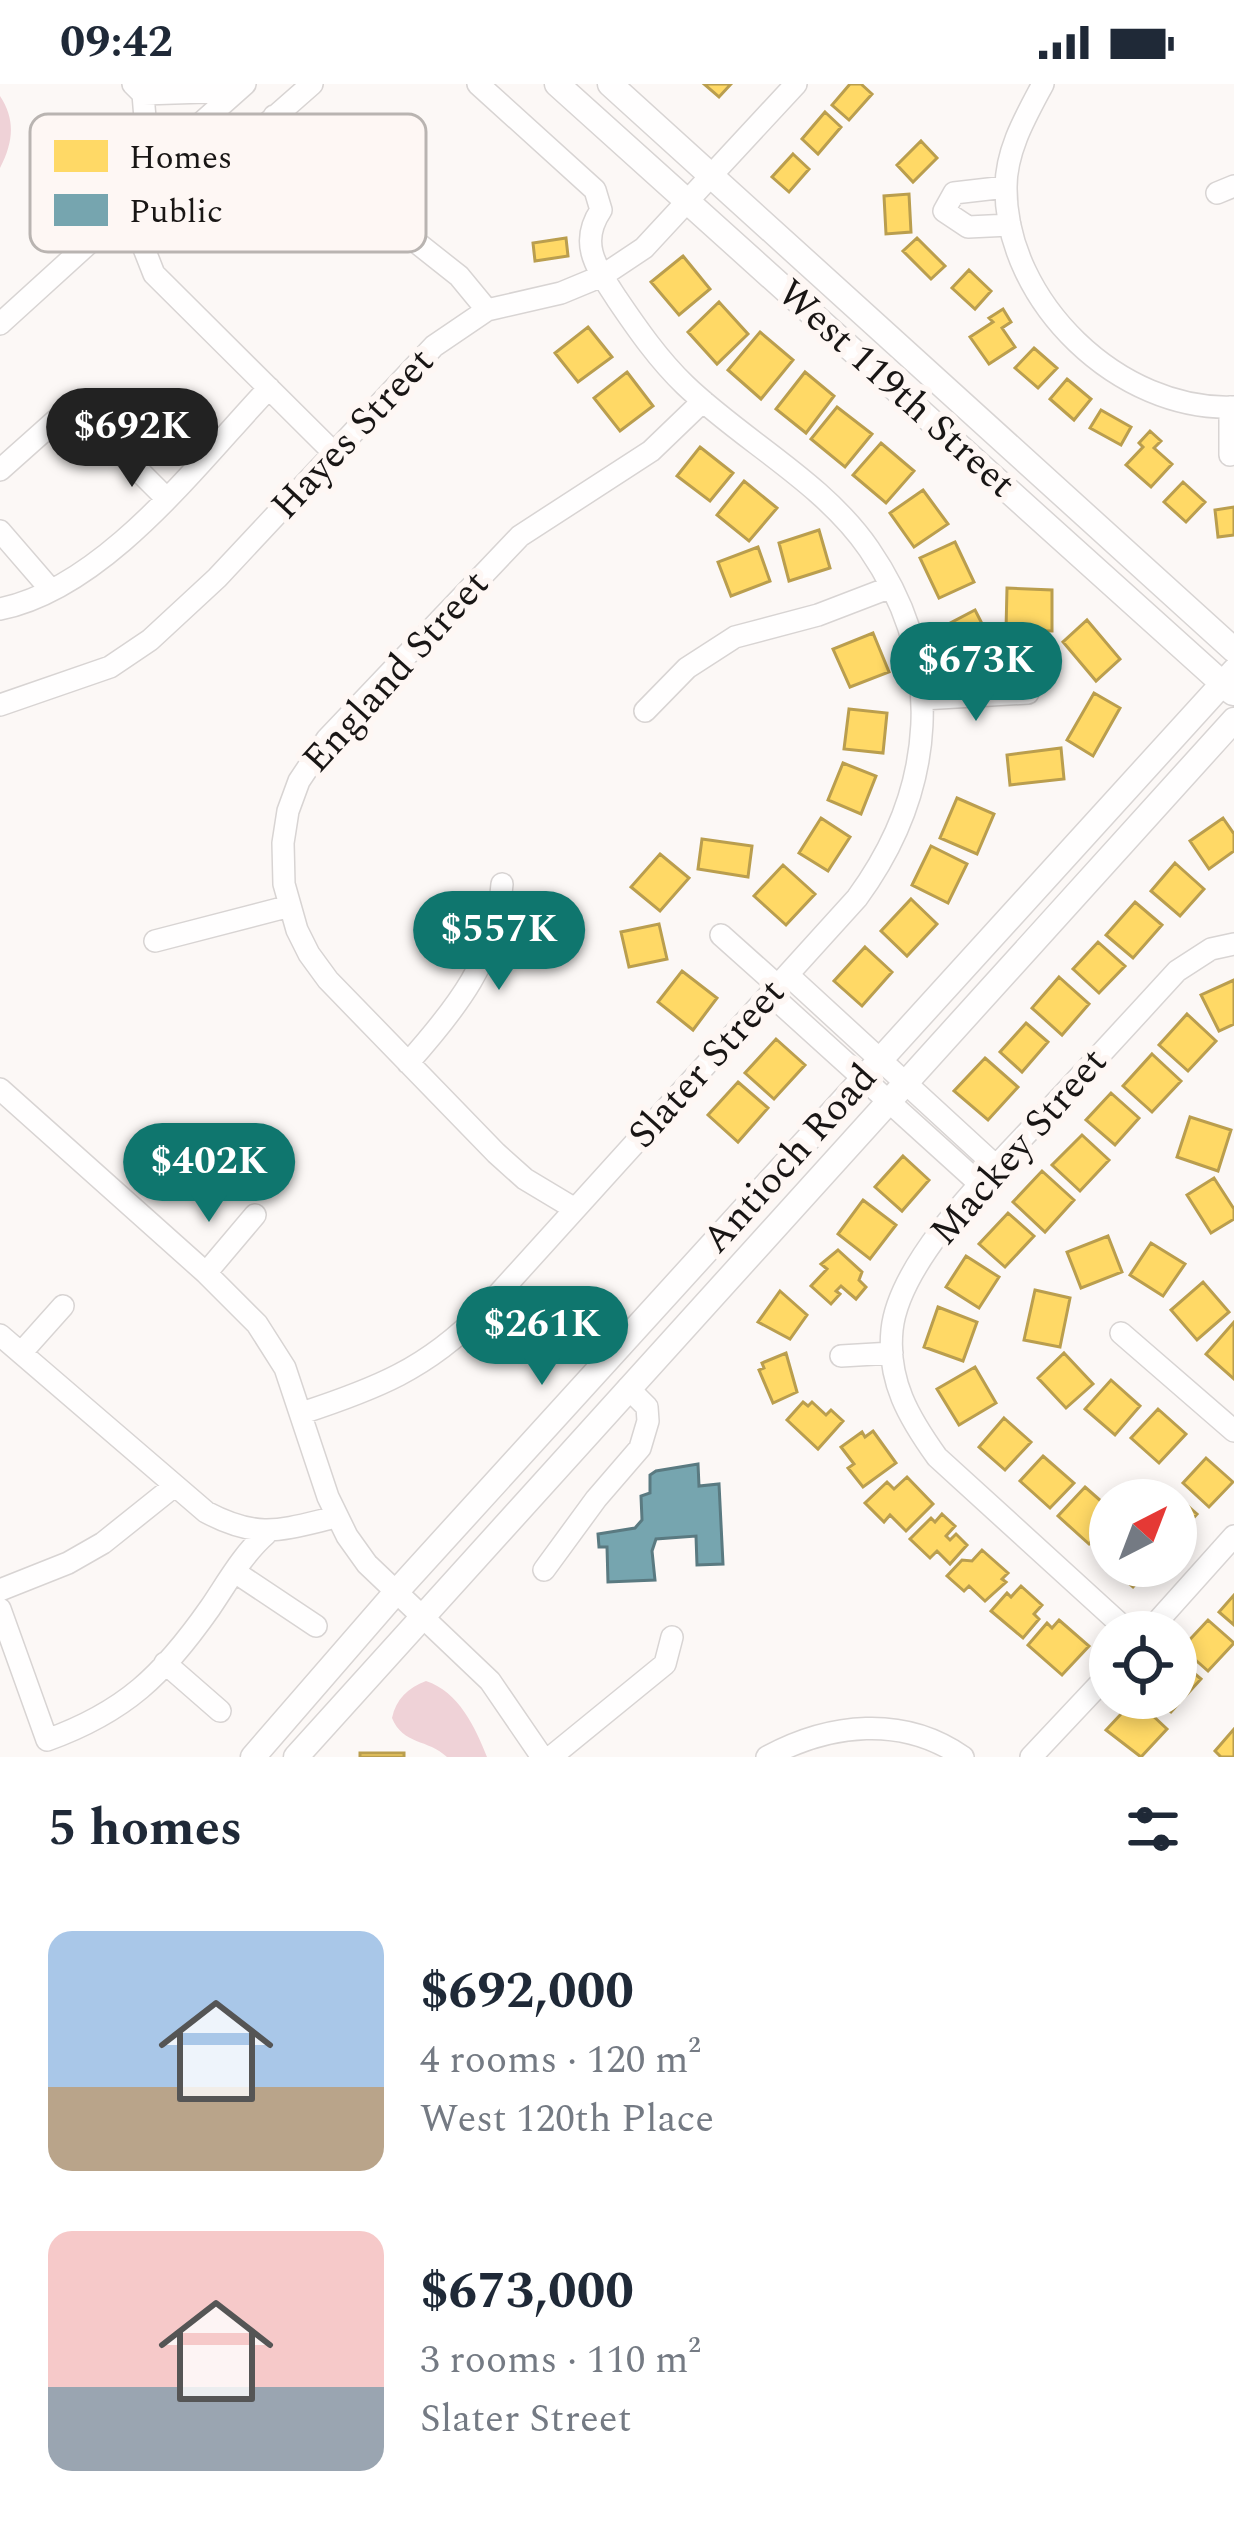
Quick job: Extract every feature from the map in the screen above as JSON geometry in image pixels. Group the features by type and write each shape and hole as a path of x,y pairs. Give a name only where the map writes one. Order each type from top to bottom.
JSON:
{"main road":[{"name":"West 119th Street","path":"557,84 1230,683"},
{"name":"West 119th Street","path":"610,84 1234,650"},
{"name":"Antioch Road","path":"253,1757 872,1069 1230,683"},
{"name":"Antioch Road","path":"296,1757 1234,720"}],"street":[{"path":"276,114 312,84"},
{"path":"478,84 595,190 602,210 589,228 590,246 602,276"},
{"name":"Hayes Street","path":"0,705 110,667 150,640 217,578 434,346 488,310 561,292 602,276 644,248 796,84"},
{"path":"1043,84 1018,134 1006,187 1013,248 1039,299 1118,375 1164,398 1200,408 1232,407 1230,455"},
{"path":"138,89 241,87"},
{"path":"210,114 241,87"},
{"path":"1006,187 954,193 944,211 968,226 1010,225"},
{"path":"426,250 459,276 488,310"},
{"path":"0,324 78,252"},
{"path":"143,252 154,274 334,453"},
{"name":"Slater Street","path":"302,1413 363,1393 434,1356 482,1312 857,898 888,852 909,804 919,764 922,699 917,656 906,617 870,550 849,524 666,365 602,276"},
{"path":"0,609 29,603 124,539 269,388"},
{"name":"England Street","path":"575,1209 525,1180 328,980 297,930 290,906 282,859 284,827 299,781 327,739 520,536 651,451 703,400"},
{"path":"0,470 73,405 165,497"},
{"path":"0,531 51,590"},
{"path":"645,711 687,668 735,637 830,612 891,587"},
{"path":"922,699 1028,693"},
{"path":"408,1063 479,970 495,931 502,884"},
{"path":"155,940 290,906"},
{"path":"721,935 897,1091 997,1167"},
{"name":"Mackey Street","path":"892,1353 895,1314 918,1264 981,1185 1177,971 1210,949 1234,944"},
{"path":"0,1089 206,1273 256,1324 285,1368 336,1517 367,1564 490,1681 542,1757"},
{"path":"897,1091 981,1185"},
{"path":"206,1273 255,1215"},
{"path":"22,1352 63,1306"},
{"path":"1121,1333 1234,1431"},
{"path":"0,1335 206,1512 237,1528 266,1534 336,1517"},
{"path":"841,1356 892,1353 894,1383 904,1408 937,1457 1106,1611"},
{"path":"544,1570 640,1448 647,1407 628,1388"},
{"path":"0,1590 104,1543 173,1487"},
{"path":"0,1609 46,1739 91,1724 126,1703 165,1663 266,1534"},
{"path":"1167,1611 1234,1536"},
{"path":"235,1572 316,1626"},
{"path":"551,1757 665,1664 672,1637"},
{"path":"165,1663 220,1711"},
{"path":"1031,1757 1089,1695"},
{"path":"767,1757 808,1738 875,1728 920,1732 964,1757"}],"shaded area":[{"path":"0,96 11,132 0,168"},
{"path":"426,1681 457,1702 487,1757 447,1757 397,1727 392,1718 400,1700"}],"building: Homes":[{"path":"704,84 731,84 719,97"},
{"path":"850,84 861,84 872,94 849,120 832,105"},
{"path":"825,112 841,127 818,154 802,139"},
{"path":"921,141 937,158 913,182 897,165"},
{"path":"793,154 809,169 789,192 772,177"},
{"path":"909,194 911,232 886,234 884,196"},
{"path":"566,238 568,256 535,261 533,243"},
{"path":"917,238 945,266 931,279 903,251"},
{"path":"683,256 710,289 679,315 651,282"},
{"path":"969,270 991,291 975,309 952,288"},
{"path":"719,302 748,334 717,364 688,332"},
{"path":"1003,309 1011,322 1002,328 1015,347 989,364 970,337"},
{"path":"588,327 612,357 578,382 555,353"},
{"path":"760,332 793,360 761,399 728,370"},
{"path":"1034,348 1057,368 1038,388 1015,368"},
{"path":"627,372 653,406 620,431 594,398"},
{"path":"805,372 834,396 806,433 776,409"},
{"path":"1067,379 1091,399 1074,420 1050,399"},
{"path":"837,407 872,434 845,467 811,439"},
{"path":"1101,410 1131,427 1121,445 1090,428"},
{"path":"1150,431 1161,441 1154,448 1172,464 1151,487 1126,465"},
{"path":"881,443 914,471 886,503 853,475"},
{"path":"700,447 733,473 710,501 677,476"},
{"path":"744,481 777,508 749,541 717,515"},
{"path":"1183,482 1205,502 1186,522 1164,502"},
{"path":"923,490 948,524 914,547 890,513"},
{"path":"1234,507 1234,535 1218,537 1215,510"},
{"path":"819,530 830,568 789,581 779,543"},
{"path":"955,542 974,582 939,598 920,558"},
{"path":"758,547 770,581 731,596 718,562"},
{"path":"1007,588 1052,590 1052,631 1006,630"},
{"path":"975,610 993,645 957,663 939,629"},
{"path":"1087,620 1120,659 1096,681 1063,642"},
{"path":"873,633 889,672 850,687 833,649"},
{"path":"1094,693 1120,708 1093,756 1067,740"},
{"path":"849,709 887,713 883,753 844,749"},
{"path":"1061,748 1064,779 1010,785 1007,755"},
{"path":"843,763 876,776 861,814 828,800"},
{"path":"957,798 994,814 977,854 940,838"},
{"path":"821,818 850,837 828,871 799,853"},
{"path":"1223,818 1234,834 1234,851 1209,869 1190,841"},
{"path":"702,839 752,846 748,877 698,869"},
{"path":"931,846 967,864 948,903 912,885"},
{"path":"660,854 689,878 660,911 631,887"},
{"path":"1175,863 1204,889 1180,916 1151,891"},
{"path":"783,865 815,894 786,925 754,896"},
{"path":"911,899 937,924 907,956 881,931"},
{"path":"1135,902 1162,925 1133,958 1106,935"},
{"path":"659,924 667,959 629,967 621,932"},
{"path":"1098,942 1125,966 1099,993 1073,969"},
{"path":"865,947 892,972 862,1006 834,981"},
{"path":"682,971 717,998 693,1030 658,1002"},
{"path":"1059,977 1089,1004 1062,1035 1032,1008"},
{"path":"1234,980 1234,1024 1219,1031 1201,995"},
{"path":"1187,1014 1216,1041 1188,1071 1159,1045"},
{"path":"1026,1023 1048,1042 1022,1072 1000,1052"},
{"path":"776,1039 805,1065 774,1099 745,1073"},
{"path":"1152,1054 1181,1081 1152,1112 1123,1086"},
{"path":"985,1058 1018,1087 988,1120 954,1091"},
{"path":"738,1082 768,1108 738,1142 708,1115"},
{"path":"1111,1093 1139,1118 1115,1145 1086,1120"},
{"path":"1190,1117 1231,1130 1218,1171 1177,1157"},
{"path":"1082,1135 1109,1160 1080,1191 1052,1165"},
{"path":"903,1156 929,1180 902,1211 875,1187"},
{"path":"1042,1171 1074,1200 1045,1232 1013,1202"},
{"path":"1214,1178 1234,1209 1234,1219 1211,1233 1187,1195"},
{"path":"863,1200 896,1225 870,1259 838,1234"},
{"path":"1008,1213 1034,1236 1005,1267 979,1244"},
{"path":"1108,1236 1122,1272 1081,1288 1067,1252"},
{"path":"1151,1243 1185,1264 1163,1296 1130,1275"},
{"path":"838,1250 862,1272 859,1280 866,1287 856,1299 841,1286 831,1304 811,1286 827,1269 821,1264"},
{"path":"966,1256 999,1277 979,1308 946,1287"},
{"path":"1203,1282 1229,1312 1197,1340 1171,1310"},
{"path":"1035,1290 1070,1298 1060,1347 1024,1340"},
{"path":"780,1291 807,1315 790,1339 758,1322"},
{"path":"938,1307 977,1322 963,1361 924,1347"},
{"path":"1234,1322 1234,1379 1206,1354"},
{"path":"786,1353 797,1392 773,1403 759,1370 764,1368 762,1363"},
{"path":"1064,1353 1093,1384 1066,1408 1038,1378"},
{"path":"975,1367 996,1403 959,1425 937,1389"},
{"path":"1111,1380 1140,1406 1115,1435 1085,1409"},
{"path":"803,1402 808,1406 812,1402 826,1415 831,1410 843,1421 818,1449 787,1420"},
{"path":"1158,1409 1186,1434 1159,1463 1131,1438"},
{"path":"1004,1418 1031,1442 1005,1470 979,1447"},
{"path":"873,1431 896,1463 863,1487 848,1468 854,1464 841,1447 862,1432 865,1437"},
{"path":"1043,1456 1074,1483 1050,1508 1020,1481"},
{"path":"1206,1458 1233,1482 1209,1507 1197,1496 1197,1479 1187,1479"},
{"path":"907,1477 933,1504 906,1531 890,1515 884,1522 865,1503 887,1482 894,1489"},
{"path":"1085,1487 1089,1491 1089,1544 1058,1516"},
{"path":"942,1514 955,1526 946,1536 950,1540 956,1534 967,1545 950,1564 937,1551 930,1558 910,1539 931,1518 935,1522"},
{"path":"982,1550 1008,1573 1002,1579 1006,1582 985,1601 969,1586 964,1591 947,1576 962,1560 972,1561"},
{"path":"1021,1586 1042,1605 1034,1614 1039,1619 1023,1638 991,1611"},
{"path":"1234,1595 1234,1625 1219,1612"},
{"path":"1059,1620 1089,1646 1062,1675 1028,1645 1047,1623 1052,1628"},
{"path":"1208,1620 1234,1643 1208,1671 1197,1661 1197,1632"},
{"path":"1116,1719 1156,1719 1167,1729 1141,1757 1106,1730"},
{"path":"1234,1729 1234,1757 1221,1757 1215,1751"},
{"path":"360,1753 404,1753 404,1757 360,1757"}],"building: Public":[{"path":"698,1464 699,1486 719,1484 723,1564 697,1565 696,1536 656,1539 652,1551 655,1580 608,1582 607,1547 599,1547 598,1534 635,1528 642,1520 641,1496 650,1493 650,1475"}]}
